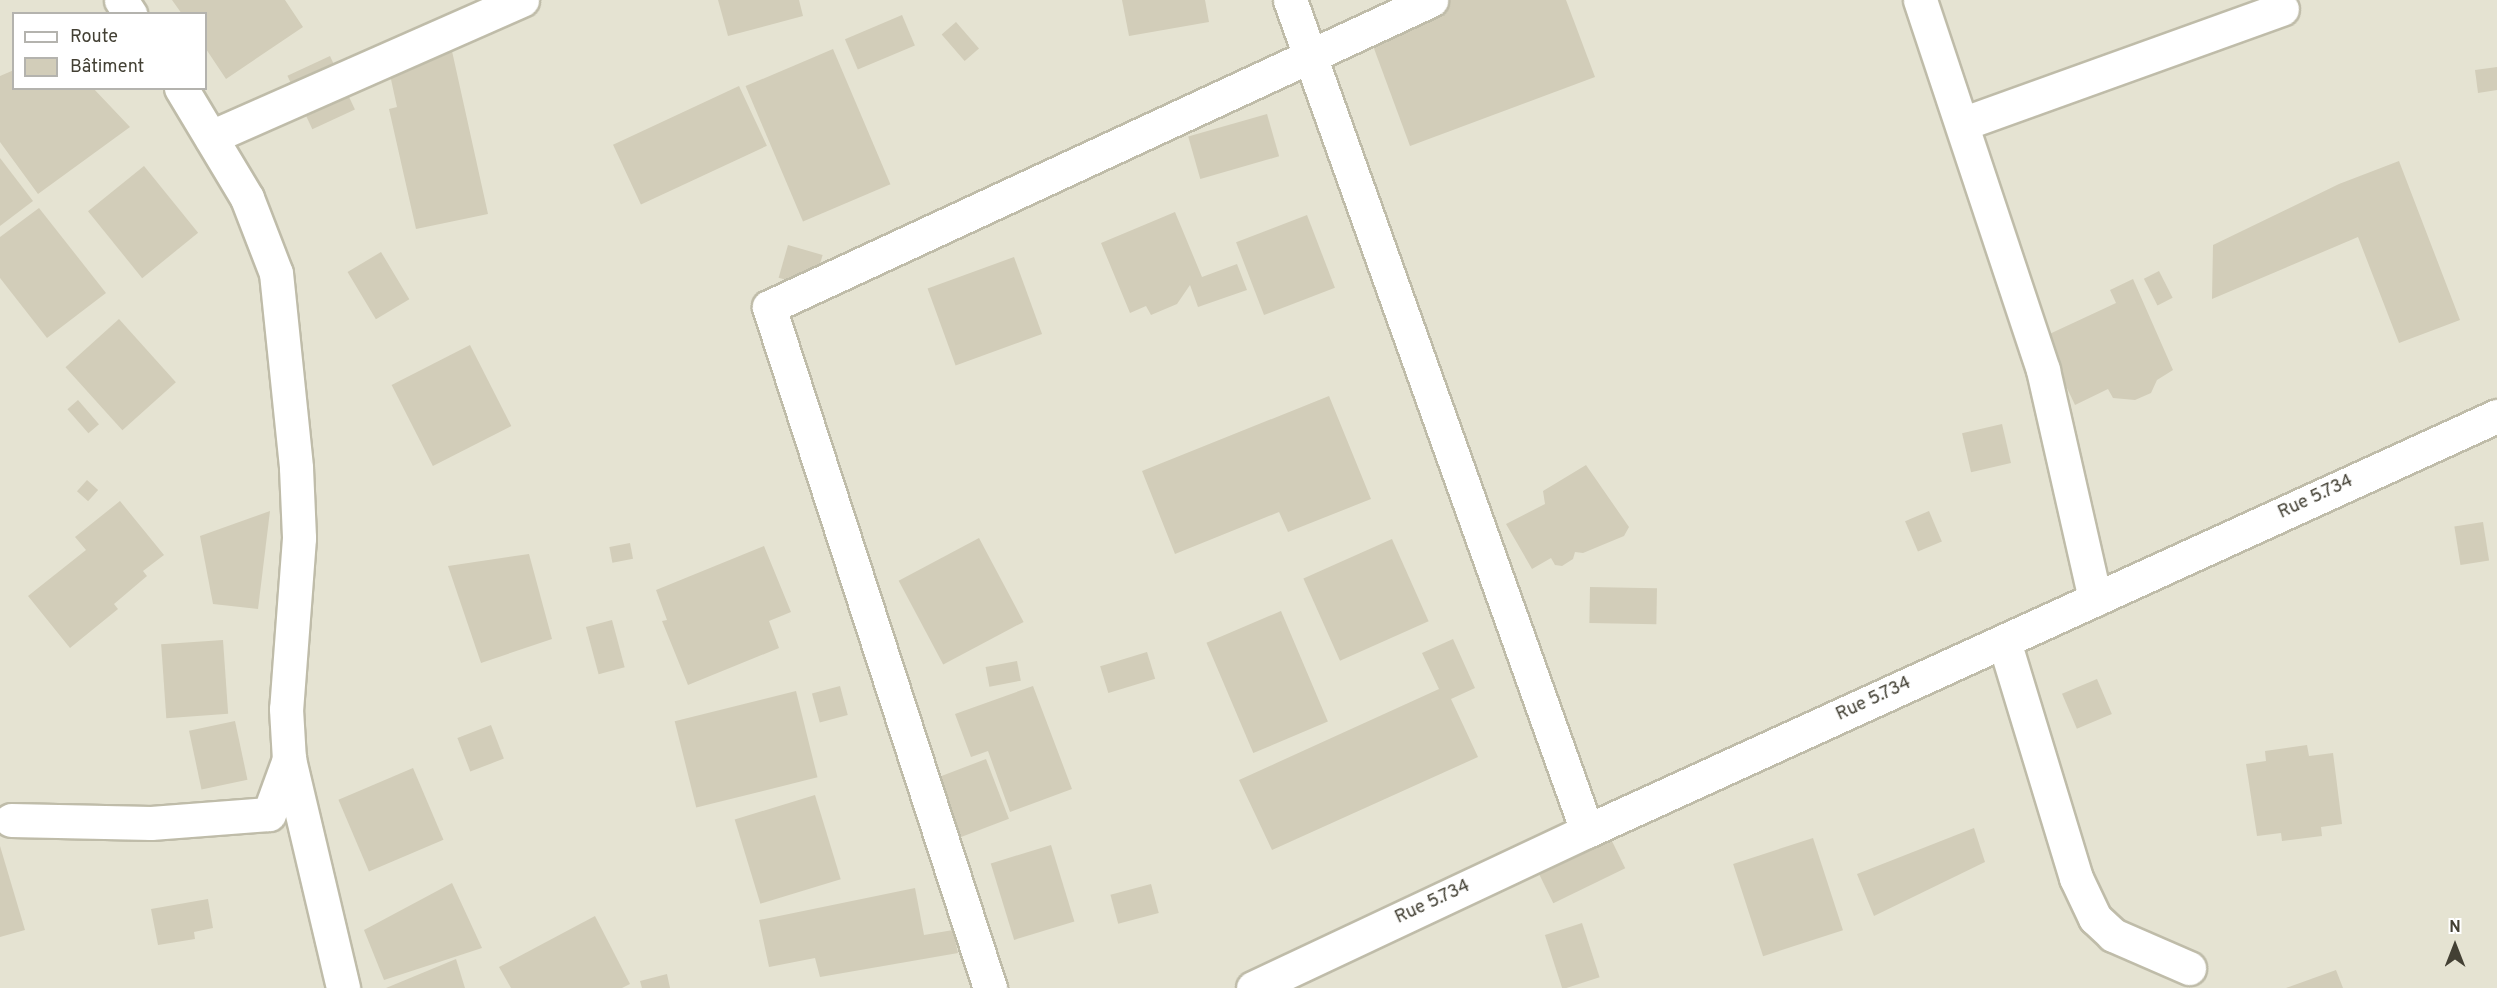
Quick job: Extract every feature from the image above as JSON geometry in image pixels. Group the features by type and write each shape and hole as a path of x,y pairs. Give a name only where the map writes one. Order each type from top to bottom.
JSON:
{"street":[{"path":"211,137 522,0"},
{"path":"1290,0 1587,831"},
{"path":"990,988 769,307 1431,0"},
{"path":"1920,0 2043,370 2095,599"},
{"path":"1962,124 2282,9"},
{"path":"182,90 247,198 276,273 284,331 298,538 286,709 289,759 343,988"},
{"name":"Rue 5.734","path":"1253,988 1587,831 2497,416"},
{"path":"2004,641 2076,878 2095,918 2113,935 2189,968"},
{"path":"10,820 151,823 269,814 289,759"}],"shaded area":[{"path":"0,0 2497,0 2497,988 0,988"}],"building":[{"path":"172,0 285,0 303,27 226,79 207,50 207,12 181,12"},
{"path":"718,0 799,0 803,16 728,36"},
{"path":"1122,0 1205,0 1209,22 1129,36"},
{"path":"1406,0 1566,0 1595,77 1410,146 1362,16"},
{"path":"902,15 915,45 858,70 845,39"},
{"path":"956,22 979,48 965,61 942,34"},
{"path":"448,33 488,214 416,229 389,109 397,107 384,47"},
{"path":"833,49 890,184 803,221 746,86"},
{"path":"330,56 355,109 312,129 287,76"},
{"path":"2497,67 2497,90 2478,93 2475,70"},
{"path":"12,71 12,90 95,90 130,127 38,194 0,142 0,76"},
{"path":"739,86 767,146 641,205 613,145"},
{"path":"1267,114 1279,156 1200,179 1188,137"},
{"path":"0,158 33,201 0,226"},
{"path":"2399,161 2460,320 2399,343 2358,237 2212,299 2213,245 2339,184"},
{"path":"144,166 198,233 142,278 88,211"},
{"path":"39,208 106,293 47,338 0,278 0,237"},
{"path":"1175,212 1202,277 1237,264 1247,290 1198,307 1190,285 1177,304 1151,315 1146,306 1130,313 1101,243"},
{"path":"1307,215 1335,288 1264,315 1236,242"},
{"path":"788,245 823,255 813,288 779,278"},
{"path":"381,252 409,299 376,319 348,272"},
{"path":"1014,257 1042,334 956,366 928,288"},
{"path":"2159,271 2173,298 2157,305 2144,279"},
{"path":"2133,279 2173,370 2157,380 2151,393 2135,400 2113,398 2108,389 2075,405 2043,337 2116,303 2110,290"},
{"path":"119,319 176,382 122,430 65,367"},
{"path":"470,345 511,426 433,466 392,385"},
{"path":"1329,396 1371,499 1288,532 1279,512 1175,554 1142,471"},
{"path":"78,400 99,424 88,433 67,409"},
{"path":"2002,424 2011,463 1971,472 1962,433"},
{"path":"1586,465 1629,527 1624,536 1583,553 1575,552 1573,559 1562,566 1555,565 1551,558 1532,569 1506,524 1545,504 1543,491"},
{"path":"87,480 98,490 88,501 77,491"},
{"path":"120,501 164,555 143,571 147,576 114,604 118,609 70,648 28,596 86,550 75,537"},
{"path":"270,511 258,609 213,604 200,536"},
{"path":"1929,511 1942,541 1918,552 1905,521"},
{"path":"2483,522 2489,561 2460,565 2454,527"},
{"path":"979,538 1024,622 943,665 899,581"},
{"path":"1392,539 1429,621 1340,661 1303,578"},
{"path":"630,543 633,559 612,563 609,547"},
{"path":"764,546 791,612 769,621 779,648 688,685 662,621 667,620 656,590"},
{"path":"529,554 552,639 481,663 448,566"},
{"path":"1590,587 1657,588 1656,624 1589,623"},
{"path":"1281,611 1328,721 1253,753 1206,643"},
{"path":"612,620 625,667 599,674 586,627"},
{"path":"1453,639 1475,688 1451,699 1478,757 1272,850 1239,780 1439,689 1422,653"},
{"path":"223,640 228,714 166,718 161,644"},
{"path":"1147,652 1155,679 1108,693 1100,666"},
{"path":"1017,661 1021,681 989,687 986,667"},
{"path":"2097,679 2112,714 2077,729 2062,694"},
{"path":"840,686 848,715 820,722 812,694"},
{"path":"1033,686 1072,789 1010,812 988,751 971,757 955,714"},
{"path":"796,691 818,777 696,808 675,721"},
{"path":"235,721 247,780 202,789 189,731"},
{"path":"491,725 504,759 470,772 457,738"},
{"path":"2307,745 2309,756 2333,753 2342,824 2321,827 2322,836 2282,841 2281,833 2257,836 2246,764 2266,761 2265,751"},
{"path":"986,759 1009,819 952,841 929,781"},
{"path":"413,768 443,840 369,871 338,800"},
{"path":"815,795 841,879 760,904 735,820"},
{"path":"1974,828 1985,862 1874,916 1857,874"},
{"path":"1609,835 1625,868 1553,903 1537,870"},
{"path":"1813,838 1843,930 1763,956 1733,864"},
{"path":"1051,845 1074,922 1014,940 991,863"},
{"path":"0,846 25,930 0,937"},
{"path":"452,883 482,948 384,980 364,930"},
{"path":"1151,884 1159,913 1118,924 1110,895"},
{"path":"915,888 924,935 953,930 958,953 820,977 815,958 769,967 759,920"},
{"path":"208,899 213,928 194,932 195,939 158,945 151,909"},
{"path":"595,916 630,984 622,988 511,988 499,967"},
{"path":"1582,923 1600,977 1562,988 1545,935"},
{"path":"456,959 465,988 386,988"},
{"path":"2336,970 2343,988 2286,988"},
{"path":"667,974 670,988 642,988 640,981"}]}
